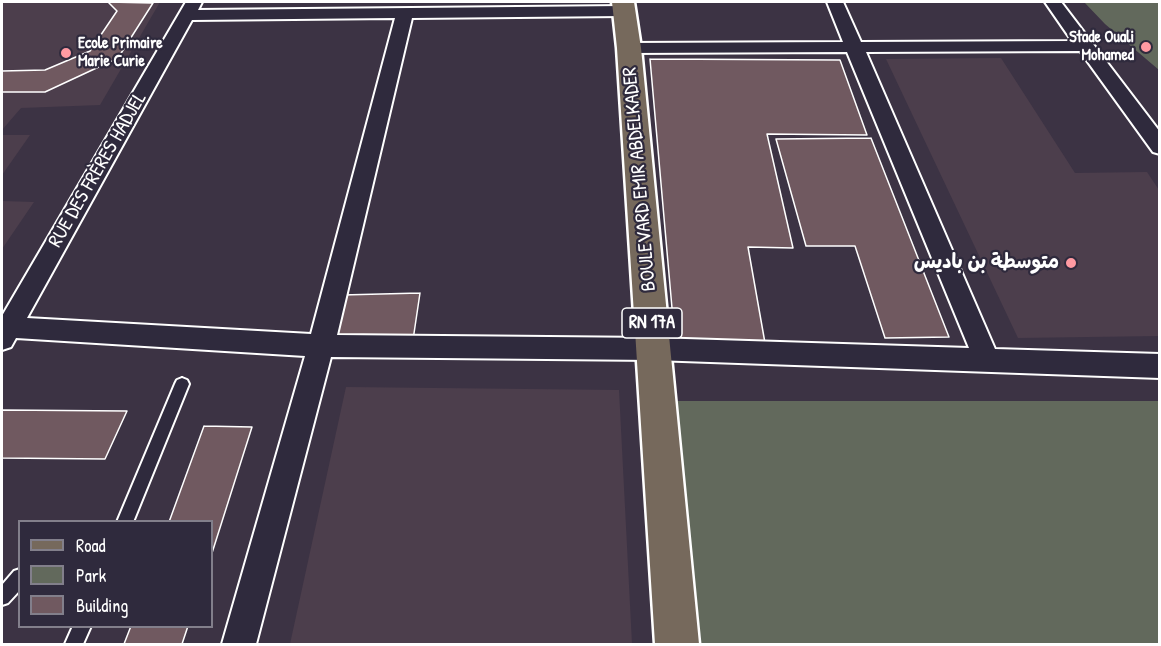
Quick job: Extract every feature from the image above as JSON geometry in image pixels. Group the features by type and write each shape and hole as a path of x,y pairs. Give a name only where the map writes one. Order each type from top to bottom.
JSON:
{"main road":[{"name":"BOULEVARD EMIR ABDELKADER","path":"624,6 677,645"}],"street":[{"path":"835,2 987,360"},
{"path":"1053,2 1160,147"},
{"path":"190,8 405,12 624,6"},
{"name":"RUE DES FRÈRES HADJEL","path":"4,331 190,8"},
{"path":"239,645 321,346 405,12"},
{"path":"629,48 1085,46"},
{"path":"4,331 321,346 654,349 1160,366"}],"lane":[{"path":"126,520 182,384"},
{"path":"2,597 18,579"},
{"path":"74,645 82,628"}],"shaded area":[{"name":"Ecole Primaire Marie Curie","path":"2,2 160,2 100,105 21,108 2,130"},
{"name":"متوسطة بن باديس","path":"1001,58 1075,173 1147,172 1159,190 1159,336 1018,338 886,59"},
{"path":"2,135 30,135 2,175"},
{"path":"2,201 34,202 2,249"},
{"path":"346,387 619,390 632,644 290,644"}],"green space":[{"name":"Stade Ouali Mohamed","path":"1084,2 1159,2 1159,70 1105,24"},
{"path":"677,401 1159,401 1159,644 701,644"}],"building":[{"path":"108,2 153,3 118,58 45,92 2,92 2,71 45,70 90,51 117,11"},
{"path":"650,59 840,60 867,135 767,134 793,248 748,247 765,343 675,342"},
{"path":"871,138 949,337 885,338 855,246 806,246 776,139"},
{"path":"420,293 413,340 330,341 342,295"},
{"path":"2,410 127,411 105,459 2,458"},
{"path":"204,426 252,427 213,550 213,520 170,520"},
{"path":"130,628 187,628 182,644 124,644"}],"place":[{"name":"Stade Ouali Mohamed","path":"1146,47"},
{"name":"Ecole Primaire Marie Curie","path":"66,53"},
{"name":"متوسطة بن باديس","path":"1071,263"}]}
